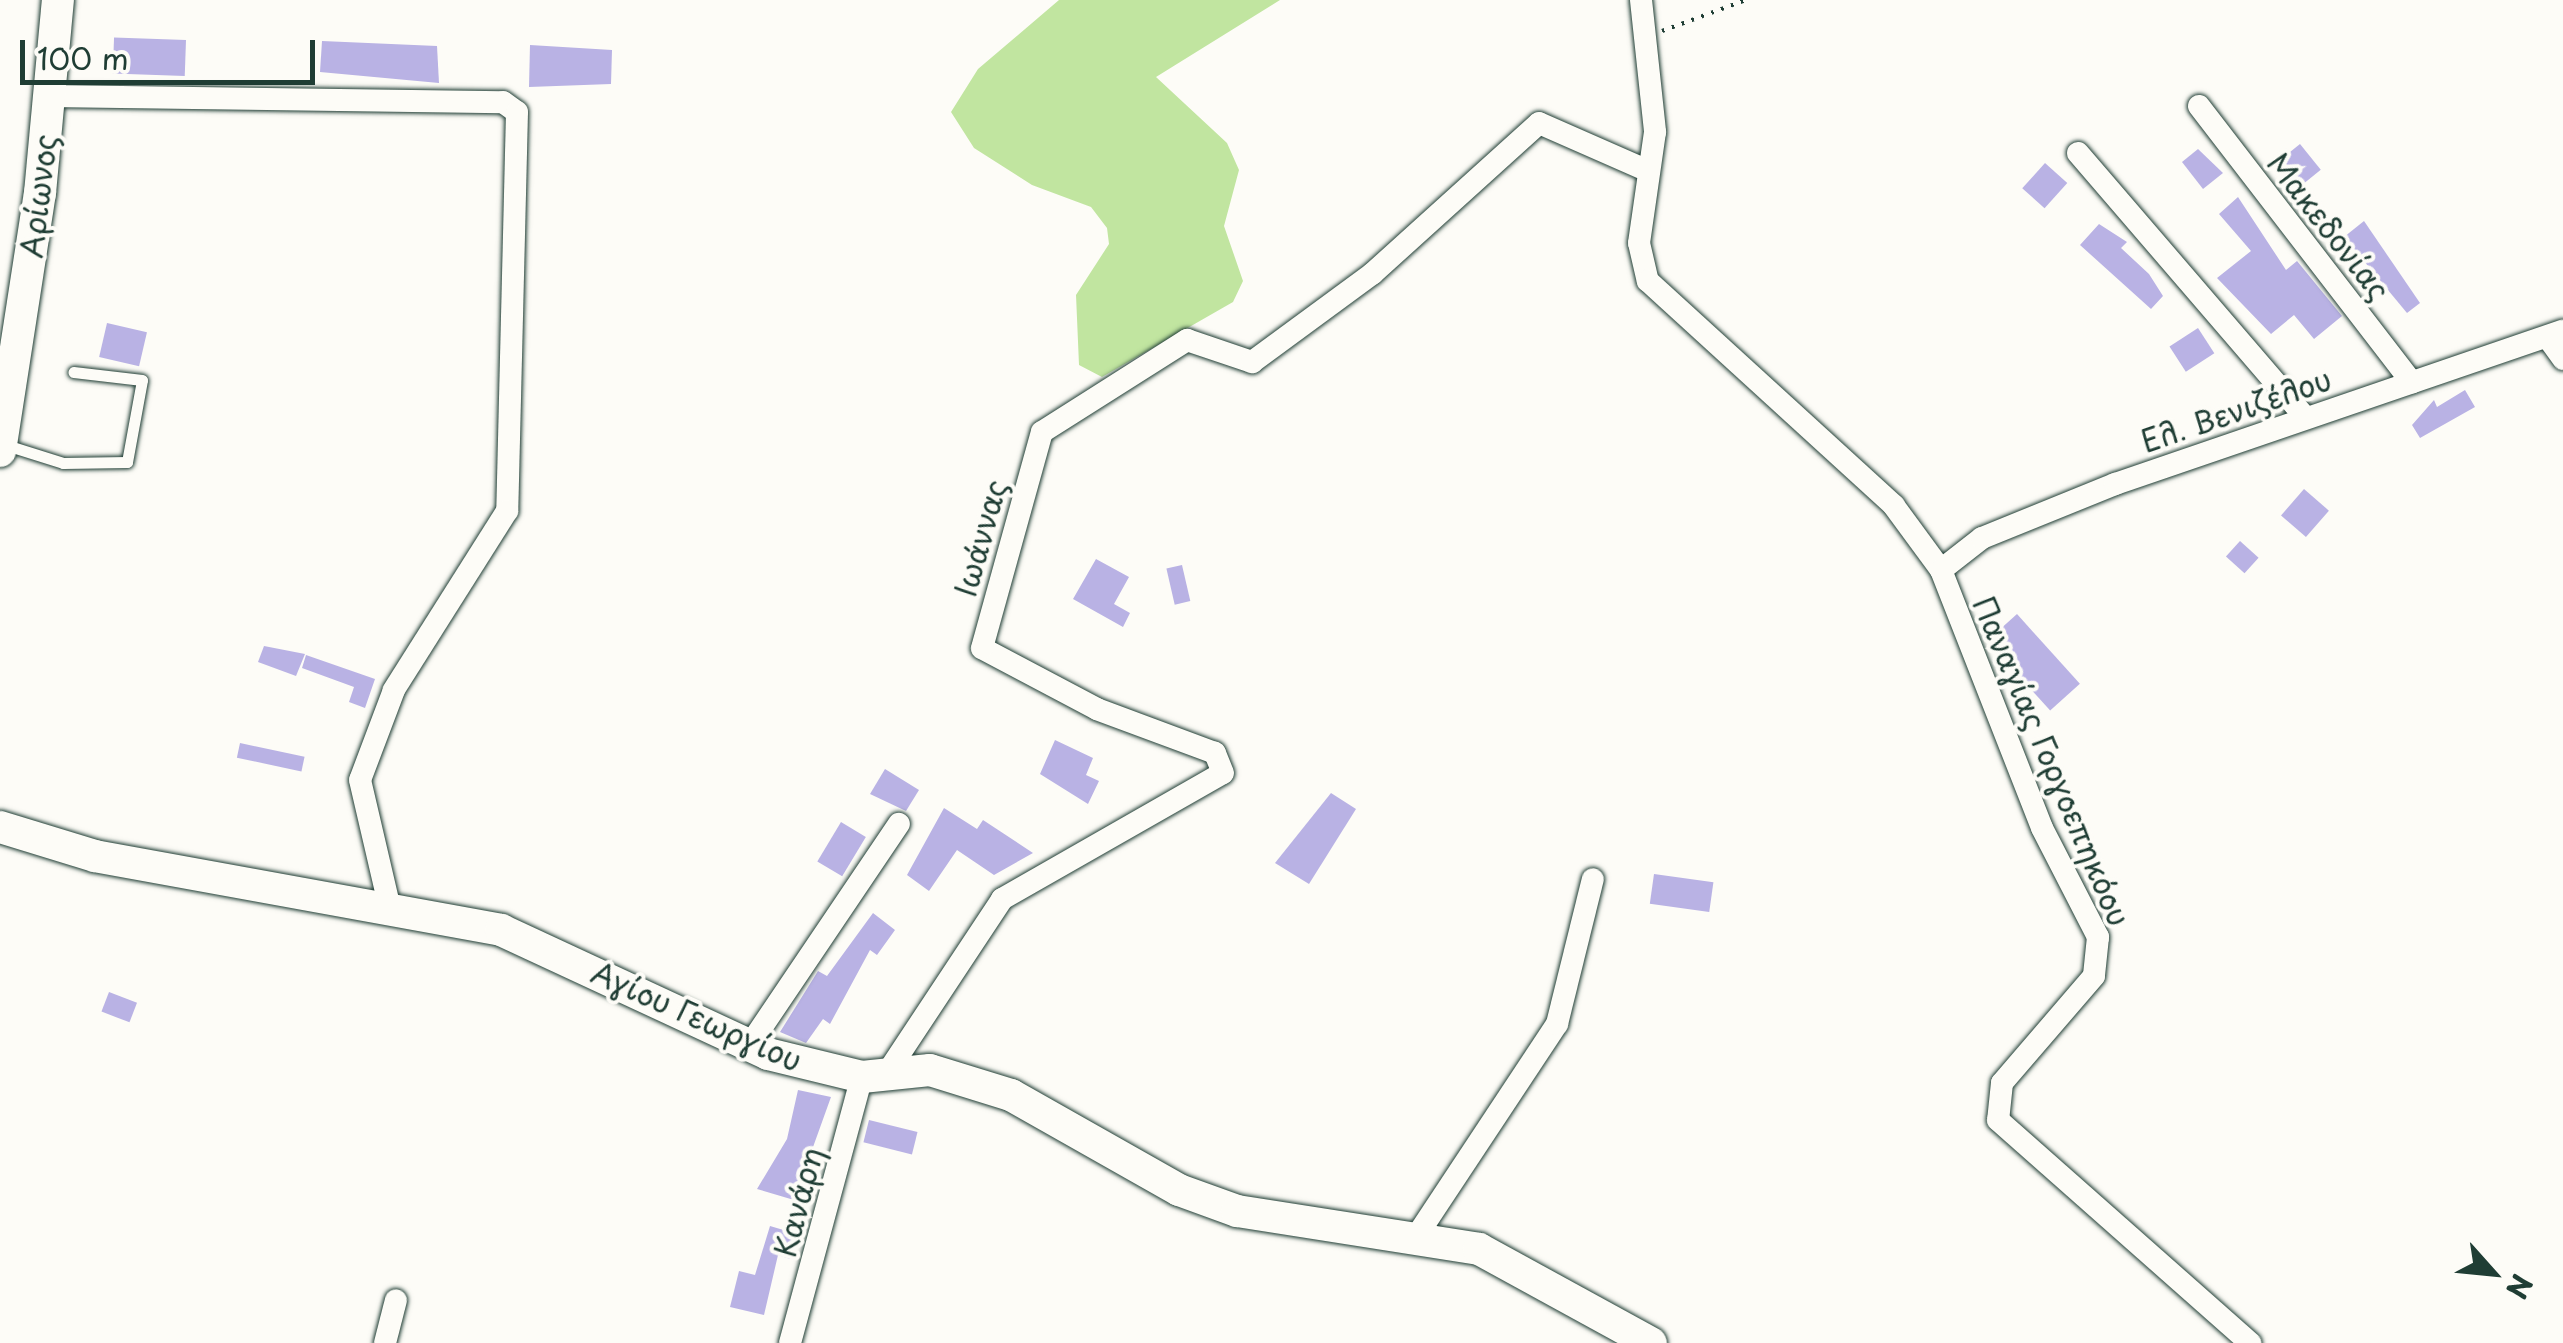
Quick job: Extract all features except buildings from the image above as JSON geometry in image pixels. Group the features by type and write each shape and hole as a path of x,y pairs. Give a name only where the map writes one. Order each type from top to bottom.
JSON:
{"street":[{"name":"Αρίωνος","path":"1,447 9,335 48,96 58,0"},
{"name":"Παναγίας Γοργοεπηκόου","path":"1641,0 1638,35 1655,132 1644,169 1639,243 1648,281 1894,506 1940,570 2042,828 2098,938 2094,976 2002,1083 1998,1120 2250,1343"},
{"path":"48,96 503,102 517,112 507,511 394,690 360,780 390,908"},
{"name":"Μακεδονίας","path":"2199,106 2412,383"},
{"name":"Ιωάννας","path":"875,1075 1002,899 1223,773 1215,753 1097,708 982,648 1042,432 1188,340 1252,362 1372,274 1539,123 1644,169"},
{"path":"2078,154 2303,414"},
{"path":"2556,334 2563,359"},
{"name":"Ελ. Βενιζέλου","path":"1940,570 1982,538 2303,414 2412,383 2556,334"},
{"path":"750,1046 899,824"},
{"name":"Αγίου Γεωργίου","path":"0,826 95,856 501,930 750,1046 875,1075 930,1070 1011,1096 1179,1190 1238,1210 1418,1234 1508,1260 1651,1343"},
{"path":"1418,1234 1557,1024 1593,879"},
{"name":"Κανάρη","path":"790,1343 875,1075"},
{"path":"385,1343 396,1300"}],"lane":[{"path":"1,447 63,463 127,462 142,380 73,372"}],"path":[{"path":"1638,35 1746,0"}],"green space":[{"path":"1059,0 1280,0 1156,77 1227,143 1239,170 1224,226 1243,281 1233,302 1102,377 1079,365 1076,295 1109,244 1107,228 1091,207 1032,185 974,148 951,112 978,69"}]}
